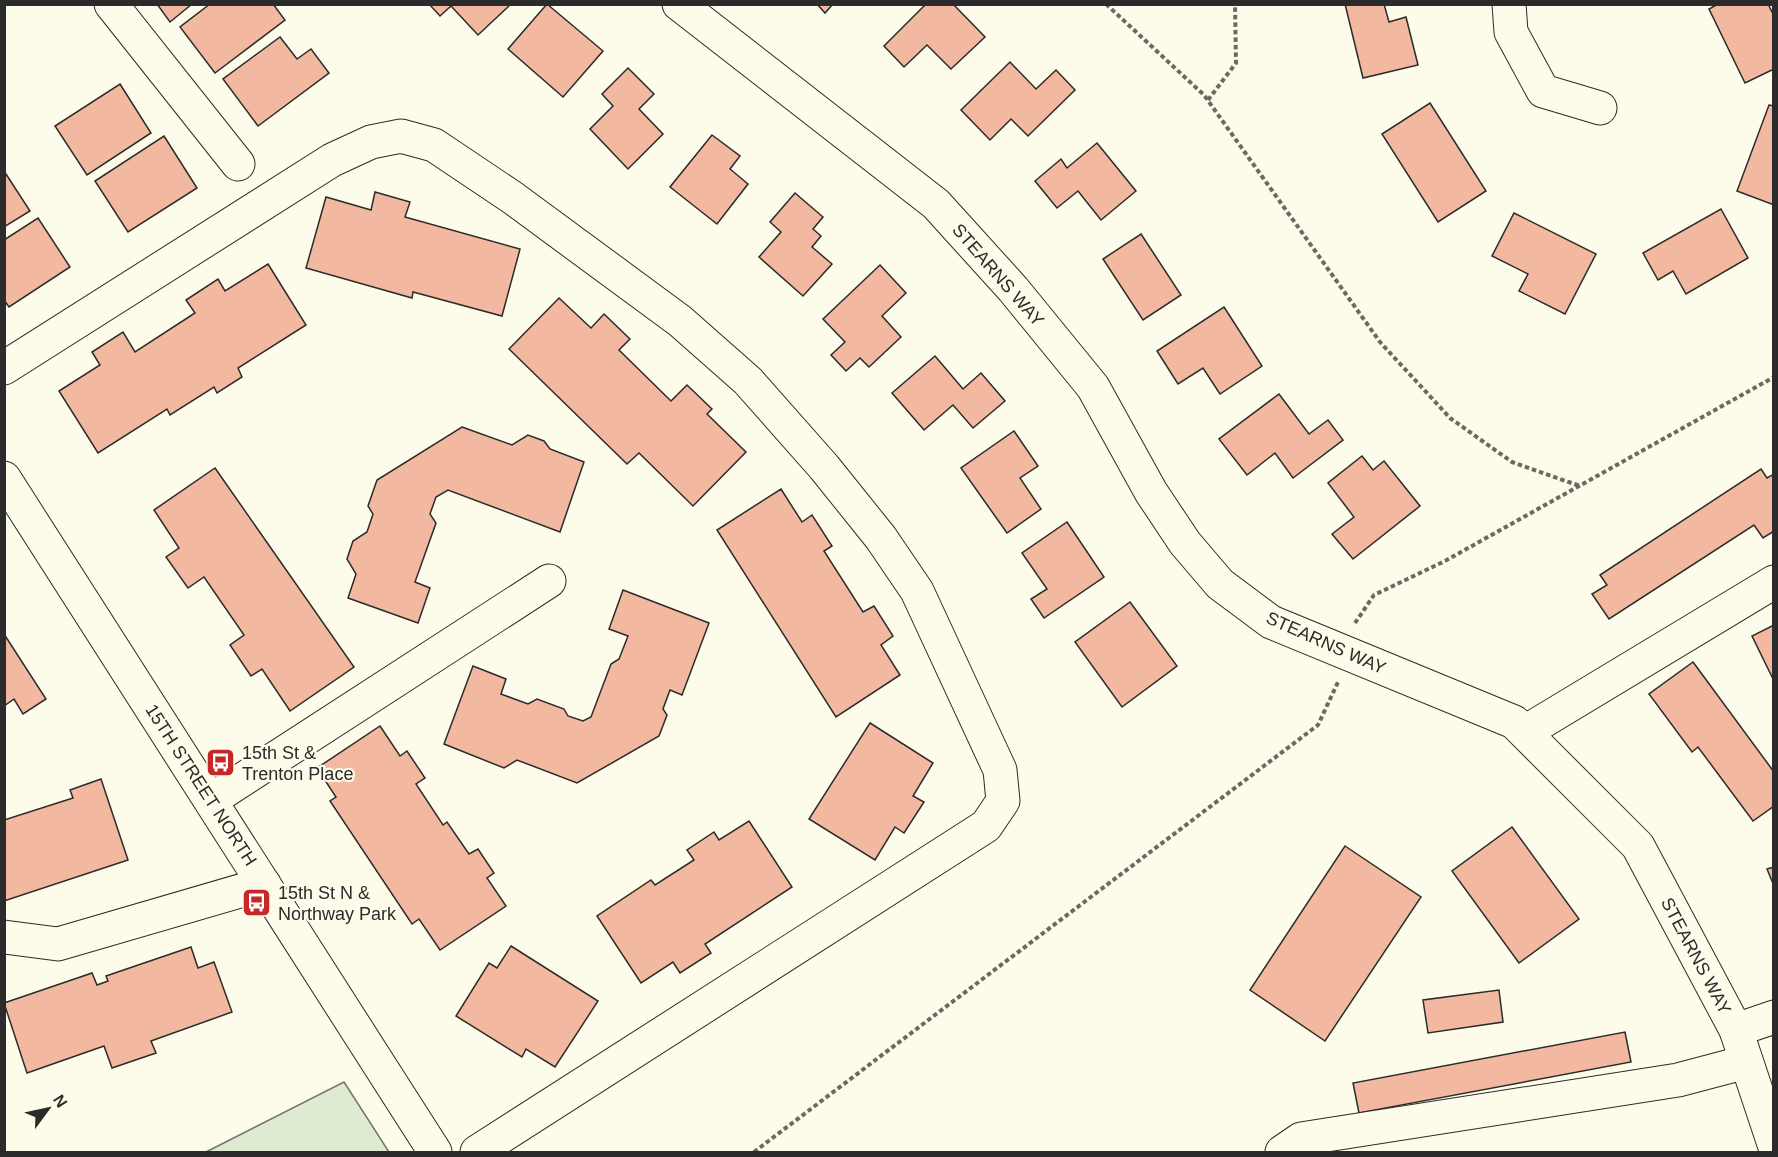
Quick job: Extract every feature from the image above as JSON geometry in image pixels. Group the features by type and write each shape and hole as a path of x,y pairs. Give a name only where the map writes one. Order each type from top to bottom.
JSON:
{"street":[{"path":"111,4 238,164"},
{"name":"STEARNS WAY","path":"679,4 936,204 1013,289 1093,387 1157,500 1185,543 1220,584 1271,622 1514,722 1638,846 1736,1030 1773,1144"},
{"path":"1509,4 1511,32 1543,91 1600,108"},
{"path":"4,368 332,160 371,142 401,136 434,145 513,198 680,321 748,381 824,467 880,538 917,591 1000,770 1003,801 986,826 477,1152"},
{"name":"15TH STREET NORTH","path":"4,478 435,1152"},
{"path":"210,800 549,581"},
{"path":"1525,732 1773,582"},
{"path":"4,937 58,944 264,885"},
{"path":"1736,1030 1773,1017"},
{"path":"1282,1152 1301,1139 1678,1080 1746,1062"}],"path":[{"path":"1106,4 1208,100 1380,342 1450,418 1512,462 1580,486"},
{"path":"1208,100 1236,63 1235,4"},
{"path":"1353,627 1374,595 1445,561 1773,377"},
{"path":"754,1152 1318,725 1340,678"}],"green space":[{"path":"344,1082 389,1152 206,1152"}],"building":[{"path":"157,4 192,4 170,22"},
{"path":"210,4 273,4 285,20 215,73 180,27"},
{"path":"429,4 511,4 478,35 451,6 440,16"},
{"path":"547,4 603,51 563,97 508,49"},
{"path":"817,4 833,4 825,13"},
{"path":"926,4 953,4 985,37 951,69 927,45 904,67 884,46"},
{"path":"1345,4 1384,4 1389,22 1406,17 1418,65 1363,78"},
{"path":"1718,4 1768,4 1774,16 1774,69 1745,83 1709,9"},
{"path":"280,37 297,59 311,49 329,73 258,126 223,79"},
{"path":"1010,62 1036,89 1056,70 1075,90 1028,136 1011,119 990,140 961,110"},
{"path":"628,68 654,94 639,109 663,134 628,169 590,129 613,106 602,94"},
{"path":"120,84 151,133 87,175 55,126"},
{"path":"1430,103 1486,191 1438,222 1382,134"},
{"path":"1769,105 1774,106 1774,205 1737,191"},
{"path":"712,135 740,156 730,169 748,184 717,224 670,187"},
{"path":"164,136 197,188 128,232 95,181"},
{"path":"1097,143 1136,191 1101,220 1078,191 1057,208 1035,181 1061,159 1067,168"},
{"path":"4,171 30,211 4,227"},
{"path":"375,192 410,202 405,217 520,249 502,316 413,292 412,298 306,268 326,197 371,210"},
{"path":"795,193 823,217 813,229 821,236 812,247 832,264 803,296 759,257 781,232 770,222"},
{"path":"1721,209 1748,258 1686,294 1673,271 1658,280 1643,253"},
{"path":"1514,213 1596,254 1565,314 1519,291 1528,274 1492,256"},
{"path":"38,218 70,267 9,307 4,300 4,240"},
{"path":"1141,234 1181,295 1143,320 1103,259"},
{"path":"268,264 306,325 238,368 242,377 217,393 214,387 170,415 167,409 98,453 59,391 100,365 92,352 123,332 135,352 195,313 186,300 218,279 225,291"},
{"path":"880,265 906,293 882,316 901,337 869,367 860,358 846,371 831,355 845,342 823,319"},
{"path":"559,298 591,328 604,314 630,339 619,350 671,401 687,385 712,409 707,414 746,452 693,506 639,453 627,464 509,349"},
{"path":"1224,307 1262,366 1220,394 1203,368 1178,384 1157,351"},
{"path":"935,356 963,389 981,373 1005,401 973,428 953,405 924,430 892,393"},
{"path":"1279,394 1309,434 1328,420 1343,440 1293,478 1275,453 1247,475 1219,439"},
{"path":"462,427 512,445 528,435 544,441 550,449 584,462 560,532 448,490 436,497 430,514 436,523 415,582 430,588 418,623 348,598 356,574 347,559 353,541 367,532 373,514 368,506 377,480"},
{"path":"1014,431 1038,466 1020,478 1041,509 1007,533 961,468"},
{"path":"1362,456 1373,470 1384,461 1420,506 1353,559 1332,534 1354,517 1328,483"},
{"path":"215,468 354,667 290,711 262,669 251,676 230,645 244,635 204,577 188,588 166,557 179,548 154,510"},
{"path":"1761,469 1767,478 1774,474 1774,531 1763,538 1754,525 1609,619 1592,594 1607,585 1600,575"},
{"path":"781,489 802,522 812,515 832,546 824,551 863,612 874,606 893,636 881,645 900,675 836,717 717,530"},
{"path":"1067,522 1104,577 1044,618 1031,599 1047,589 1022,553"},
{"path":"623,590 709,623 682,695 670,690 663,709 667,715 659,736 577,783 517,760 504,768 444,744 473,666 506,679 501,694 528,704 537,699 564,709 568,716 583,721 591,717 611,664 619,659 628,636 609,629"},
{"path":"1130,602 1177,666 1122,707 1075,642"},
{"path":"1774,625 1774,681 1752,636"},
{"path":"4,634 46,699 23,714 14,699 4,706"},
{"path":"1693,662 1774,772 1774,806 1753,821 1698,747 1692,752 1649,694"},
{"path":"870,723 933,763 913,796 924,802 904,833 895,827 875,860 809,819"},
{"path":"380,726 400,756 407,751 425,778 416,784 443,825 447,822 469,854 478,849 494,873 487,878 506,906 440,950 419,919 412,924 330,801 336,797 317,768"},
{"path":"101,779 128,860 4,901 4,820 73,798 70,790"},
{"path":"749,821 792,887 705,944 711,953 680,973 673,962 641,983 597,916 651,880 655,885 694,860 687,850 714,832 719,840"},
{"path":"1512,827 1579,919 1519,963 1452,871"},
{"path":"1345,846 1421,897 1325,1041 1250,990"},
{"path":"1774,867 1774,886 1767,869"},
{"path":"511,946 598,1001 555,1067 526,1049 522,1057 456,1016 489,963 497,968"},
{"path":"191,947 198,968 214,962 232,1012 151,1041 156,1053 112,1068 104,1046 27,1073 4,1003 92,973 97,985 108,981 106,976"},
{"path":"1499,990 1503,1022 1428,1033 1423,1000"},
{"path":"1625,1032 1631,1062 1359,1113 1353,1083"}],"place":[{"name":"15th St & Trenton Place","path":"221,763"},
{"name":"15th St N & Northway Park","path":"257,903"}]}
